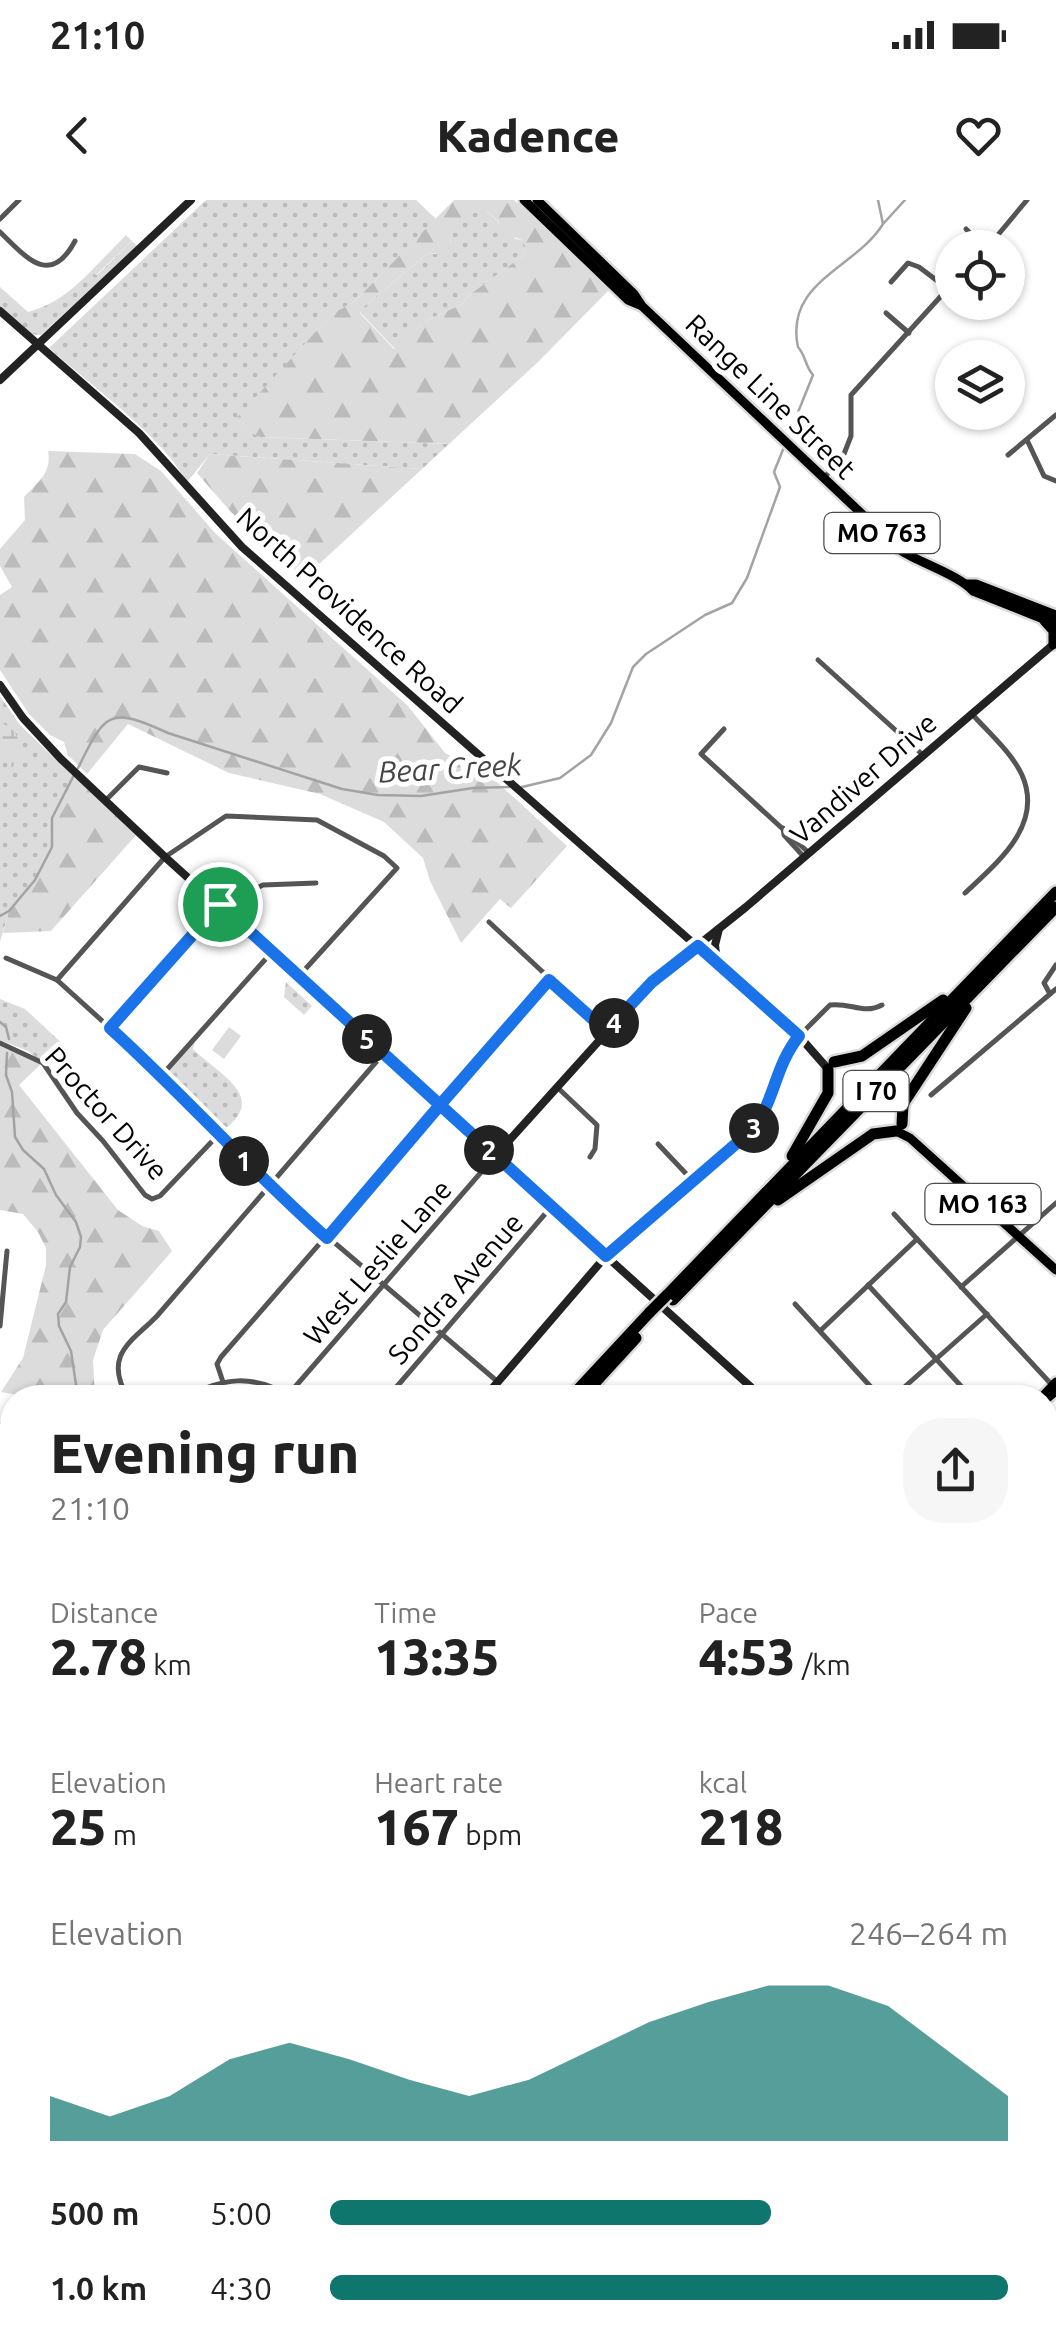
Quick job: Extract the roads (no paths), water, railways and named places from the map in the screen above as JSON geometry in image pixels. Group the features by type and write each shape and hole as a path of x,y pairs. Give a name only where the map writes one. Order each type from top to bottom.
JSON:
{"highway":[{"name":"I 70","path":"670,1298 759,1198 1056,892"},
{"name":"I 70","path":"583,1385 754,1217 1056,906"},
{"path":"754,1217 873,1134 899,1128 903,1104 962,1013 999,965"},
{"path":"759,1198 812,1126 828,1093 831,1065 862,1056 974,976"},
{"name":"I 70","path":"592,1385 653,1314"}],"main road":[{"name":"Range Line Street","path":"524,200 628,300 642,306"},
{"name":"Range Line Street","path":"536,201 900,550 967,584 973,591 1056,624"},
{"name":"Range Line Street","path":"967,584 976,584 1056,616"},
{"path":"1042,619 1053,632 1054,644"},
{"name":"MO 163","path":"899,1128 1056,1270"}],"street":[{"path":"0,219 19,200"},
{"path":"0,380 191,200"},
{"path":"1002,230 1028,200"},
{"path":"0,232 28,259 47,267 56,265 75,241"},
{"path":"891,282 908,264 935,277"},
{"path":"824,478 844,454 851,436 852,395 935,303"},
{"name":"North Providence Road","path":"0,311 139,433 242,546 831,1065"},
{"path":"886,314 908,333"},
{"path":"1008,455 1056,415"},
{"path":"1027,440 1044,476 1056,481"},
{"name":"Vandiver Drive","path":"496,1155 652,982 1054,644"},
{"path":"818,660 924,756"},
{"path":"0,685 22,718 61,759 749,1385"},
{"path":"966,893 1013,844 1024,825 1028,806 1022,774 972,714"},
{"path":"724,729 701,754 807,855"},
{"path":"106,800 139,767 167,774"},
{"path":"56,980 166,856 226,816 317,820 384,856 398,868 300,976"},
{"path":"110,1028 220,904 262,885 316,883"},
{"path":"488,922 606,1031"},
{"path":"717,963 719,929"},
{"path":"162,1075 272,950"},
{"path":"6,958 56,980 162,1075 268,1186 498,1382"},
{"path":"931,1095 1053,992 1044,983 1056,965"},
{"path":"223,1382 220,1357 549,980"},
{"path":"495,1385 606,1256 757,1124 766,1110 779,1066 799,1036 830,1005 866,1010 882,1005"},
{"name":"Proctor Drive","path":"0,1043 43,1063 77,1113 152,1199 160,1196 219,1134"},
{"path":"122,1385 124,1346 158,1316 384,1054"},
{"path":"558,1088 596,1126 595,1148 590,1157"},
{"path":"658,1144 692,1180"},
{"name":"West Leslie Lane","path":"299,1385 496,1155"},
{"path":"961,1286 1056,1203"},
{"name":"Sondra Avenue","path":"398,1385 553,1205"},
{"path":"894,1214 1054,1385"},
{"path":"820,1331 917,1239"},
{"path":"0,1326 7,1251"},
{"path":"868,1286 960,1385"},
{"path":"795,1304 869,1385"},
{"path":"907,1385 987,1314"},
{"path":"216,1385 258,1381 267,1385"}],"waterway":[{"name":"Bear Creek","path":"522,787 560,778 591,755 611,723 633,667 705,615 732,603 747,578 780,487 774,472 813,375 798,347 797,325 802,307 812,291 883,224 878,200"},
{"path":"883,224 905,200"},
{"name":"Bear Creek","path":"78,768 103,726 120,718 342,789 421,796 509,787"},
{"name":"Bear Creek","path":"0,916 35,880 52,847 52,818 74,775"},
{"path":"0,1022 9,1039"},
{"path":"7,1053 6,1075 12,1092 15,1137 44,1169 81,1237 70,1267 66,1302 58,1314 59,1326 71,1351 76,1385"}]}
